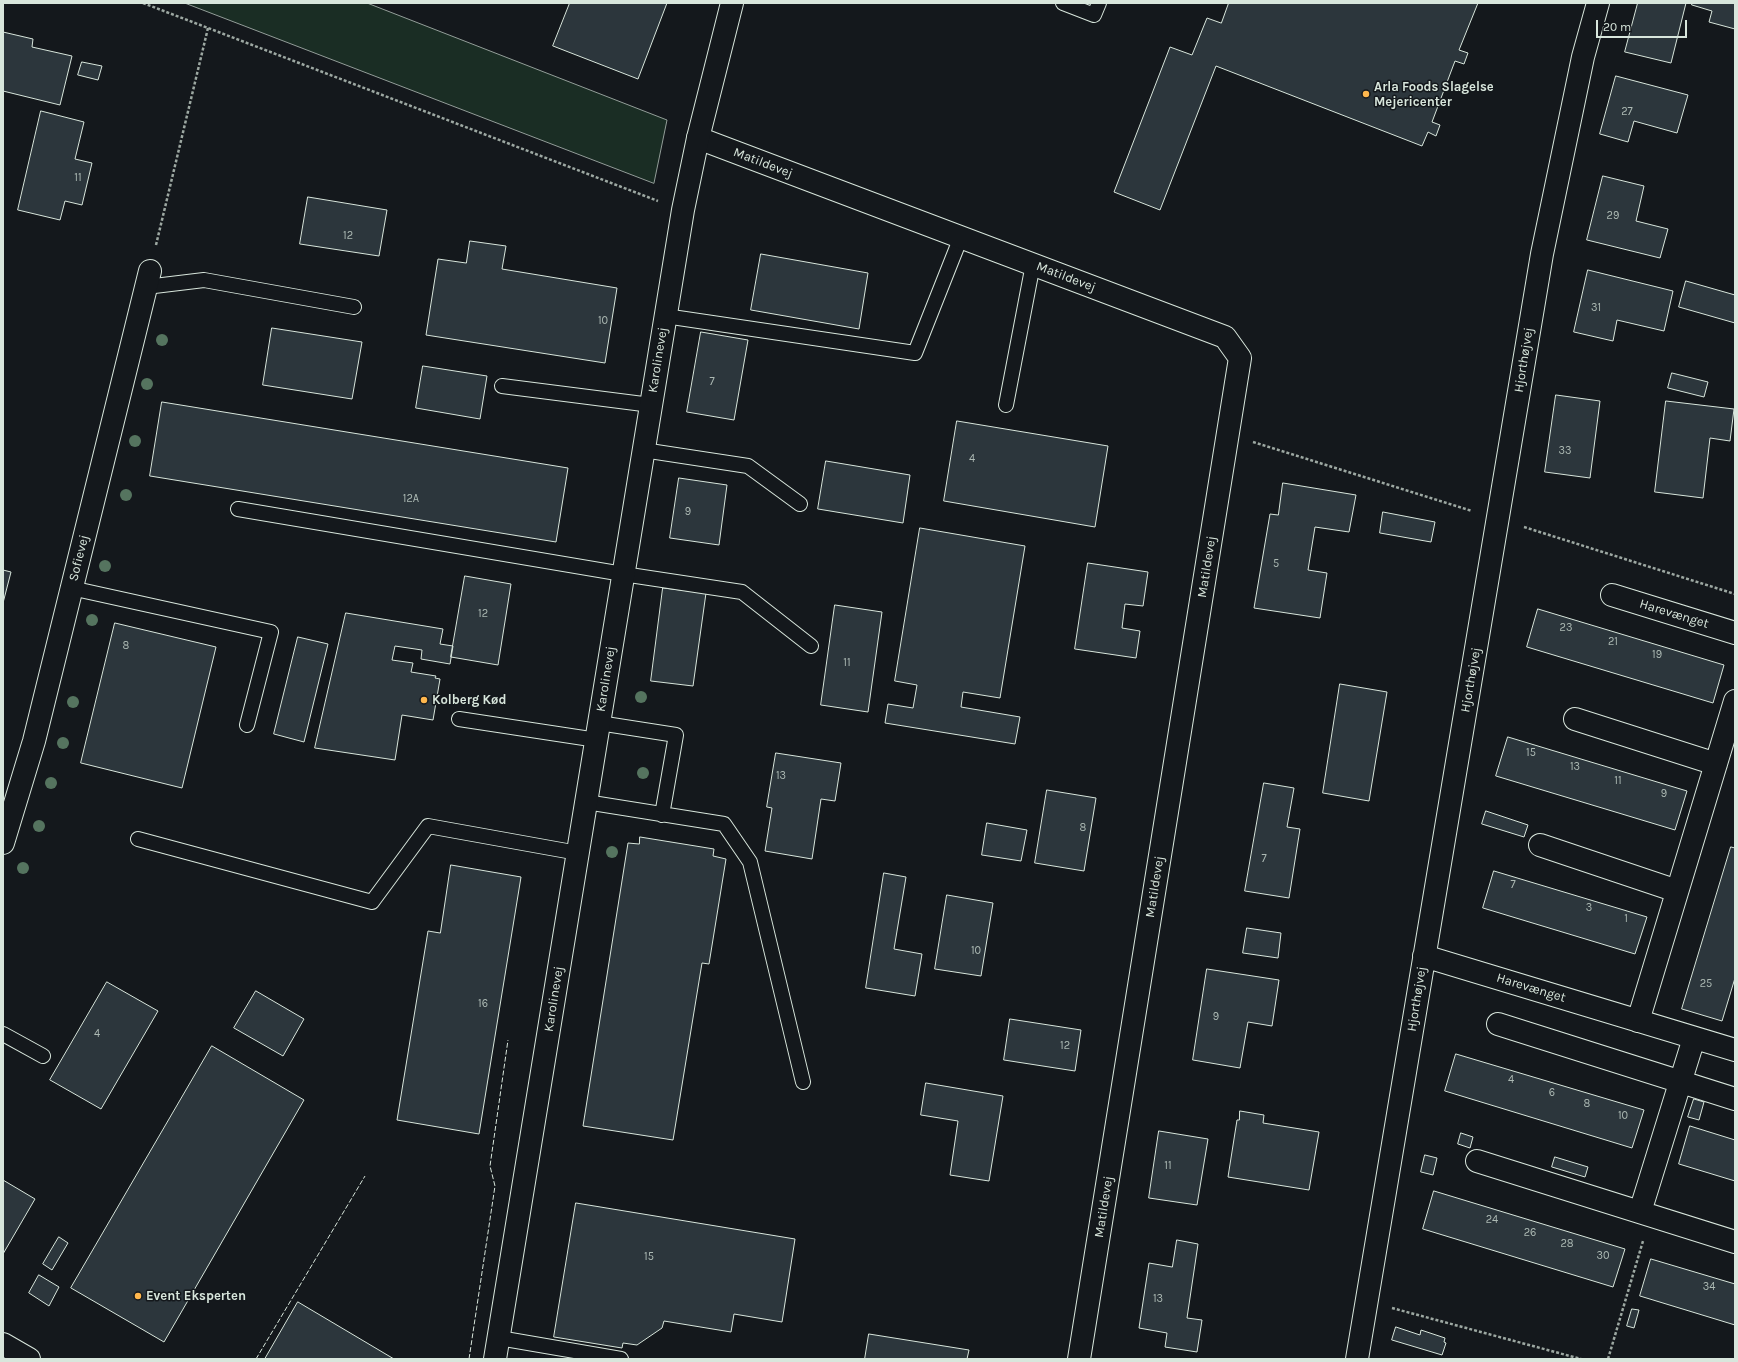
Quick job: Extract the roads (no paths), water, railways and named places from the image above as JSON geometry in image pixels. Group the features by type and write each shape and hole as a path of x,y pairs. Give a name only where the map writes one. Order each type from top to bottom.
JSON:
{"street":[{"name":"Karolinevej","path":"495,1359 666,316 682,210 698,138 732,3"},
{"name":"Hjorthøjvej","path":"1357,1359 1542,254 1583,57 1598,3"},
{"name":"Matildevej","path":"698,138 1226,337 1240,358 1079,1359"},
{"name":"Sofievej","path":"3,843 34,741 148,279"},
{"name":"Harevænget","path":"1612,595 1735,633"},
{"path":"1638,1021 1735,701"},
{"path":"1575,719 1716,764"},
{"path":"1540,845 1677,891"},
{"name":"Harevænget","path":"1424,956 1735,1050"},
{"path":"1498,1024 1735,1099"},
{"path":"1645,1214 1680,1082 1694,1038"},
{"path":"1477,1161 1735,1242"},
{"path":"3,1344 29,1359"}],"lane":[{"path":"1063,3 1094,15 1099,3"},
{"path":"666,316 915,353 961,237"},
{"path":"1006,405 1033,264"},
{"path":"148,279 204,280 354,307"},
{"path":"502,386 651,405"},
{"path":"644,450 748,466 800,504"},
{"path":"238,509 623,574 742,592 811,646"},
{"path":"71,588 271,632 247,725"},
{"path":"459,719 598,731 676,735 662,815"},
{"path":"586,802 724,824 750,862 803,1082"},
{"path":"138,839 372,902 428,826 578,852"},
{"path":"3,1034 43,1056"},
{"path":"499,1338 621,1359"}],"place":[{"name":"Arla Foods Slagelse Mejericenter","path":"1366,94"},
{"name":"Kolberg Kød","path":"424,700"},
{"name":"Event Eksperten","path":"138,1296"}]}
